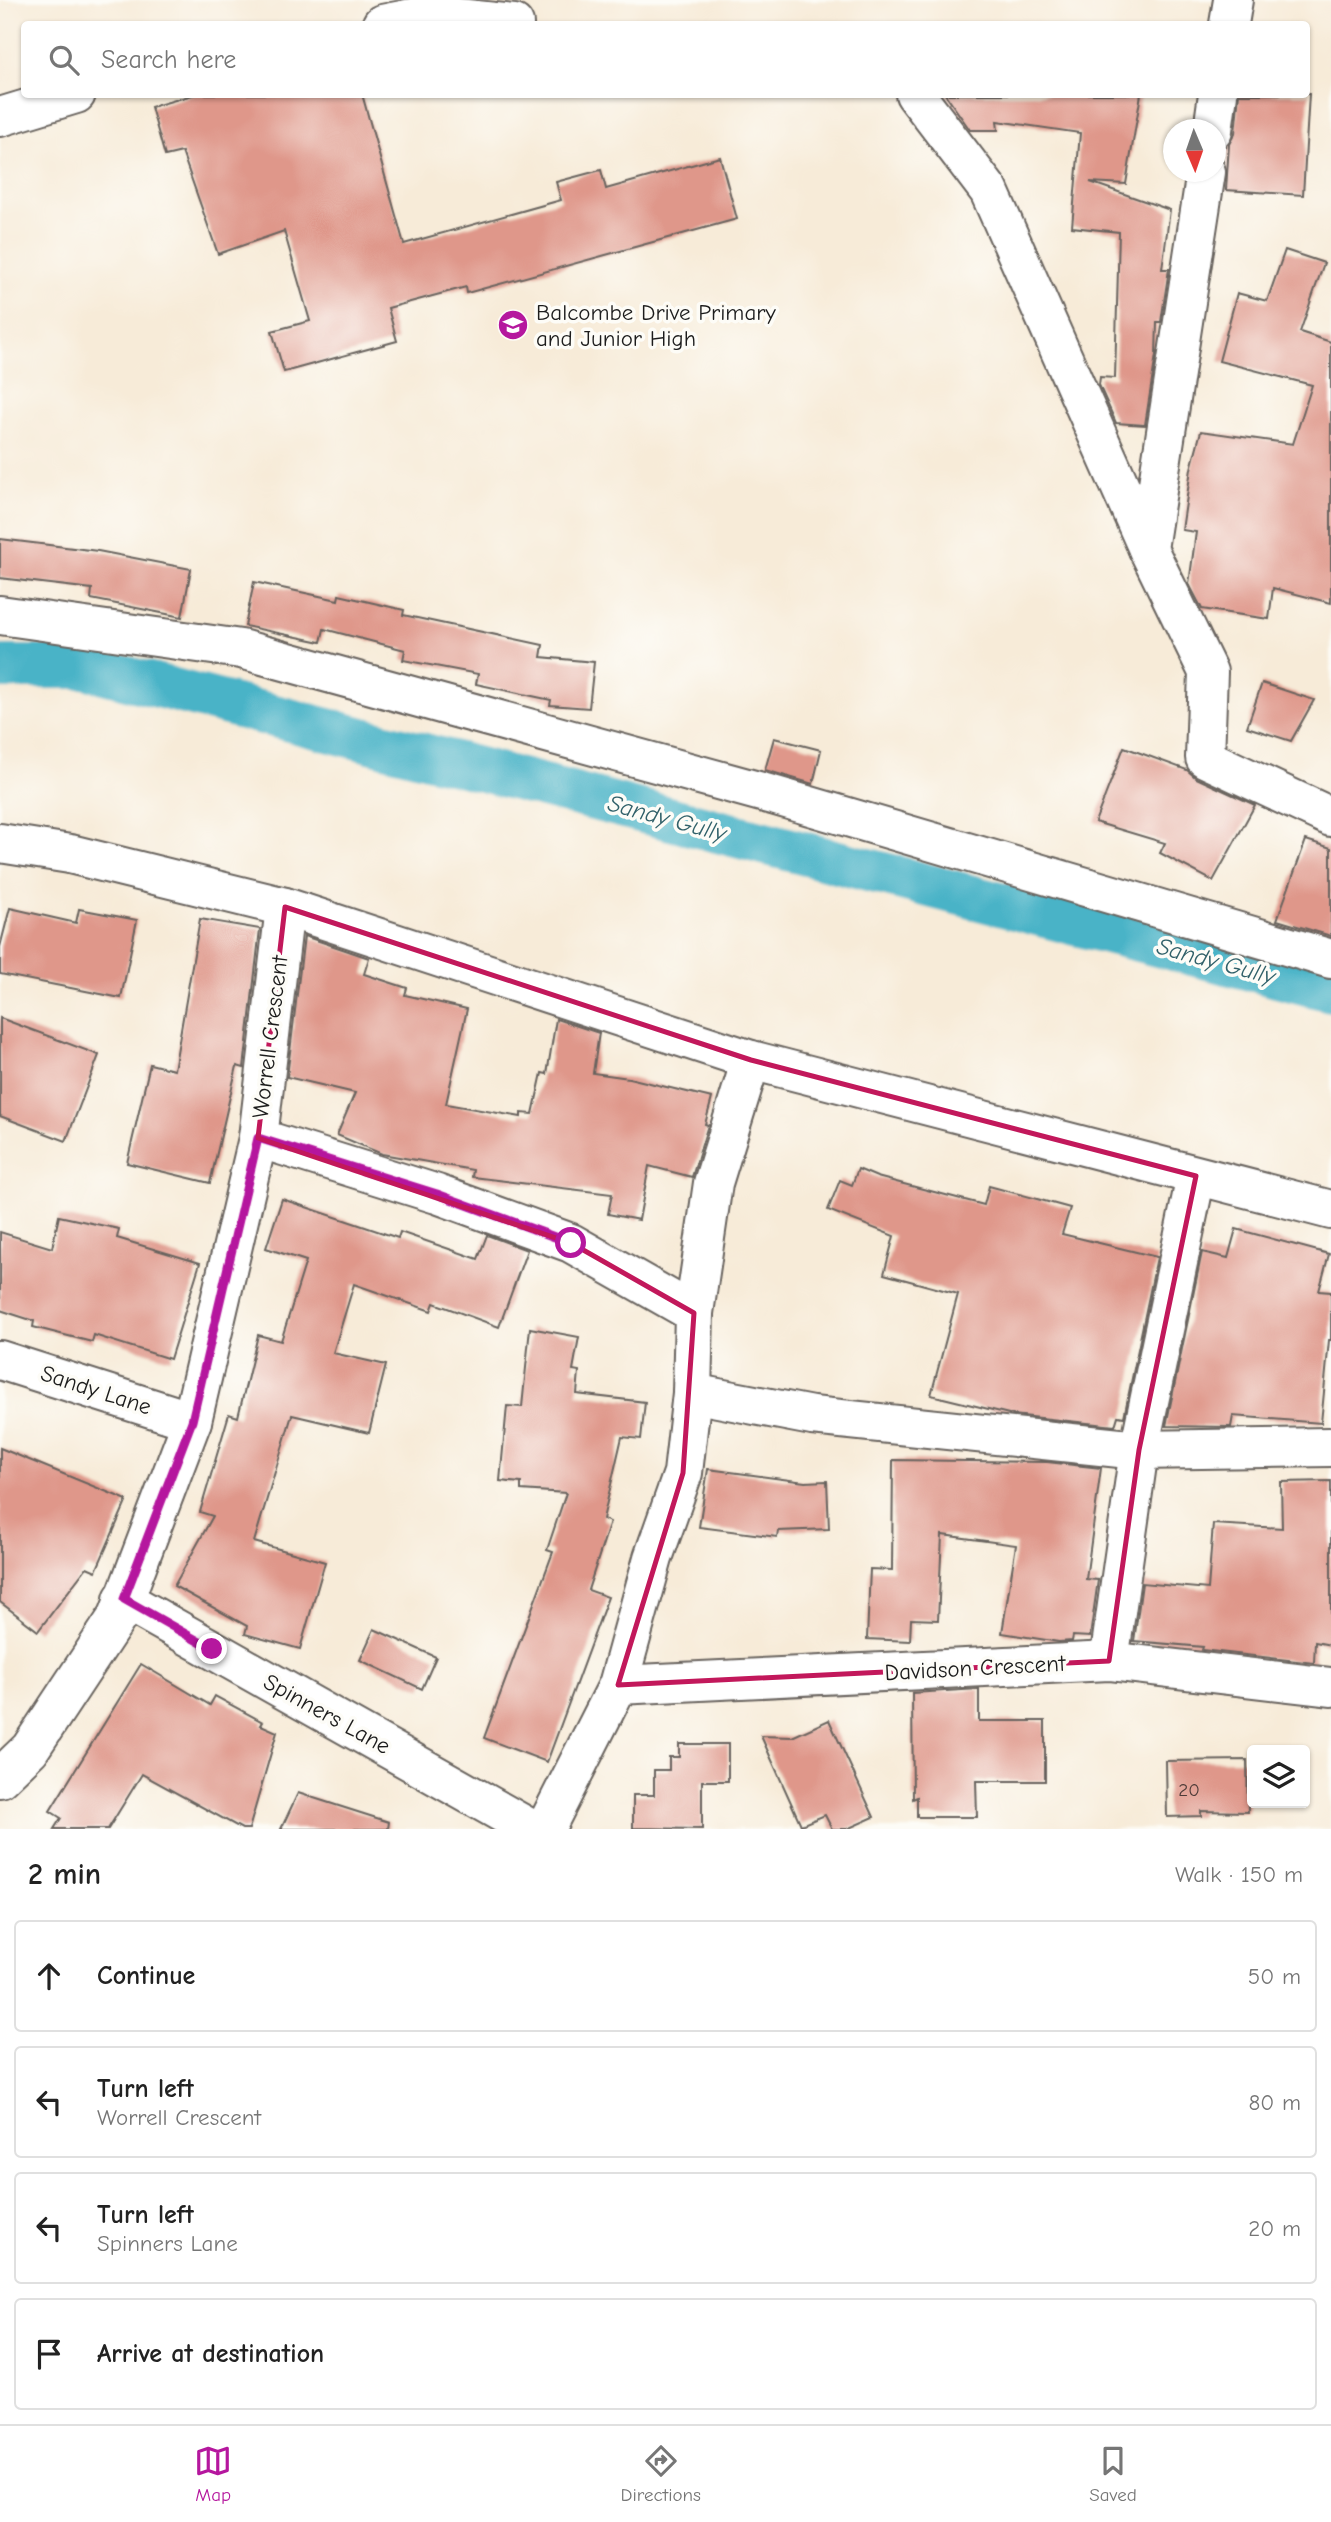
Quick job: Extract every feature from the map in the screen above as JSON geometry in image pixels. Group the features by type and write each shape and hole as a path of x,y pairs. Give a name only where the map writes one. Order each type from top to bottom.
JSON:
{"street":[{"path":"1230,21 1233,0"},
{"path":"390,21 429,7 499,21"},
{"path":"0,117 63,98"},
{"path":"918,98 989,191 1148,549 1208,672 1205,758 1331,817"},
{"path":"1215,119 1217,98"},
{"path":"1148,549 1204,182"},
{"path":"0,615 241,649 776,796 1331,959"},
{"path":"0,843 70,854 285,907 751,1060 1331,1210"},
{"name":"Worrell Crescent","path":"0,1778 30,1749 118,1616 192,1421 258,1138 285,907"},
{"path":"545,1829 618,1685 653,1558 683,1473 692,1393 694,1313 713,1183 751,1060"},
{"path":"258,1138 437,1194 571,1243 694,1313"},
{"path":"1109,1661 1139,1450 1196,1176"},
{"name":"Sandy Lane","path":"0,1360 192,1421"},
{"path":"692,1393 812,1416 1139,1450 1331,1447"},
{"name":"Spinners Lane","path":"124,1599 531,1829"},
{"name":"Davidson Crescent","path":"618,1685 1109,1661 1331,1687"}],"highlighted area":[{"path":"285,907 751,1060 1196,1176 1139,1450 1109,1661 618,1685 683,1473 694,1313 571,1243 258,1138"}],"building":[{"path":"182,98 363,98 404,244 561,200 556,182 601,170 606,189 720,157 737,219 467,293 466,287 388,308 397,341 284,372 272,331 310,321 284,231 218,254 182,152 165,156 151,107"},
{"path":"948,98 1140,98 1126,184 1090,182 1170,210 1162,269 1169,269 1161,322 1157,322 1156,355 1145,425 1116,423 1099,385 1100,377 1115,378 1119,232 1072,227 1080,133 997,121 998,130 970,130"},
{"path":"1239,98 1309,98 1303,195 1226,190 1229,144 1235,133"},
{"path":"1285,250 1324,263 1300,332 1331,342 1331,603 1273,588 1269,619 1202,609 1189,584 1196,532 1182,530 1191,469 1201,431 1293,444 1312,385 1219,361 1237,293 1267,301"},
{"path":"0,539 98,551 191,569 182,617 91,599 92,589 0,578"},
{"path":"254,582 338,600 339,595 404,610 403,615 543,645 541,657 594,662 589,708 550,705 551,700 476,684 478,674 403,660 405,650 324,629 321,642 245,626"},
{"path":"1262,683 1314,700 1291,741 1247,727"},
{"path":"774,738 821,750 813,784 765,770"},
{"path":"1124,747 1187,770 1196,778 1255,805 1213,881 1160,853 1165,843 1095,822"},
{"path":"1306,840 1331,848 1331,936 1277,920"},
{"path":"10,908 76,923 79,909 137,920 121,998 0,974 0,947"},
{"path":"200,919 260,929 244,1068 237,1066 210,1183 127,1163 150,1064 174,1070"},
{"path":"304,936 369,958 364,974 407,988 405,995 467,1009 446,1104 521,1117 521,1113 533,1114 542,1073 547,1074 556,1019 599,1033 593,1073 629,1078 712,1098 705,1124 708,1125 692,1177 649,1166 639,1220 608,1214 612,1194 472,1177 473,1170 382,1154 337,1135 355,1093 287,1077"},
{"path":"0,1018 99,1055 66,1141 0,1116"},
{"path":"858,1169 877,1177 984,1205 989,1186 1070,1208 1062,1234 1157,1257 1124,1417 1118,1416 1115,1426 1013,1415 931,1395 958,1294 884,1274 894,1236 828,1210 840,1180 852,1185"},
{"path":"282,1199 398,1238 400,1232 478,1259 487,1235 527,1250 499,1327 434,1303 431,1311 354,1284 333,1353 386,1365 369,1433 292,1415 254,1542 325,1562 300,1649 245,1634 247,1626 174,1586 213,1516 200,1512 229,1414 238,1417 258,1335 281,1341 306,1261 266,1248"},
{"path":"59,1216 119,1229 117,1238 200,1263 170,1359 94,1335 92,1342 33,1327 34,1321 0,1310 0,1232 52,1248"},
{"path":"1236,1229 1329,1254 1319,1291 1331,1292 1331,1340 1321,1423 1233,1416 1231,1427 1166,1426 1202,1252 1228,1258"},
{"path":"530,1328 579,1337 573,1370 579,1371 577,1394 645,1402 641,1439 622,1437 603,1519 610,1522 588,1590 608,1597 547,1762 484,1738 553,1552 547,1550 566,1493 521,1490 521,1483 500,1481 507,1406 522,1407"},
{"path":"0,1448 127,1500 96,1571 87,1567 38,1631 0,1602"},
{"path":"893,1460 1047,1462 1101,1468 1086,1579 1098,1580 1090,1637 1073,1636 1072,1641 1059,1642 1002,1633 1016,1545 942,1535 938,1620 911,1619 910,1641 867,1639 870,1569 892,1570"},
{"path":"708,1469 805,1482 827,1481 829,1529 778,1531 777,1537 699,1527"},
{"path":"1331,1481 1331,1645 1315,1642 1314,1663 1202,1650 1203,1647 1134,1641 1142,1583 1208,1589 1213,1524 1282,1528 1281,1482"},
{"path":"374,1629 436,1657 422,1689 360,1660"},
{"path":"141,1664 210,1705 215,1696 277,1732 249,1829 242,1829 142,1774 108,1829 54,1829 61,1818 50,1811"},
{"path":"979,1689 979,1721 1045,1721 1045,1781 976,1781 977,1817 917,1817 917,1797 913,1799 912,1693"},
{"path":"829,1720 874,1817 847,1829 832,1829 825,1815 801,1825 761,1736 792,1737"},
{"path":"679,1744 728,1744 728,1781 702,1781 702,1829 633,1828 633,1795 654,1795 654,1770 669,1770 669,1757 679,1757"},
{"path":"1247,1760 1248,1812 1201,1811 1201,1816 1167,1817 1166,1761"},
{"path":"298,1793 389,1822 388,1829 281,1829"}],"waterway":[{"name":"Sandy Gully","path":"0,667 85,667 1331,990"}],"place":[{"name":"Balcombe Drive Primary and Junior High","path":"513,325"}],"route":[{"path":"212,1649 124,1599 192,1421 258,1138 437,1194 571,1243"}]}
